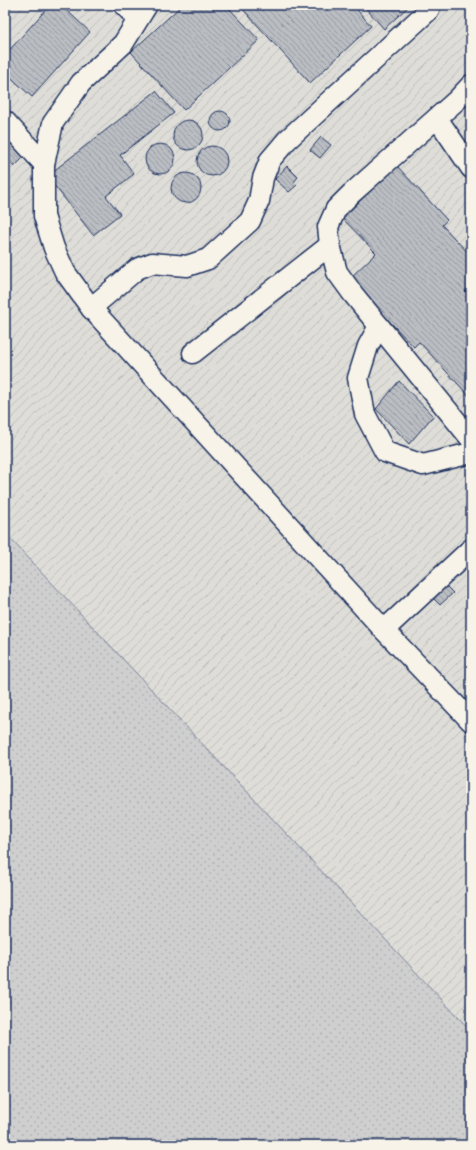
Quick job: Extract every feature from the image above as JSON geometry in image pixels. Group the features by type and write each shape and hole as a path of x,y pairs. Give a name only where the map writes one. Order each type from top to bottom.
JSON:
{"lane":[{"path":"124,5 142,12 123,44 80,83 53,123 44,164 44,216 54,248 65,272 90,308 384,630 471,721"},
{"path":"90,308 137,269 152,263 187,266 208,259 250,221 259,202 263,178 270,160 287,140 429,10"},
{"path":"471,85 457,100 352,193 336,209 328,227 330,245 337,272 353,294 471,439"},
{"path":"437,118 471,168"},
{"path":"5,121 44,164"},
{"path":"193,353 330,245"},
{"path":"379,326 368,346 358,378 365,414 385,452 423,465 471,453"},
{"path":"384,630 471,549"}],"shaded area":[{"path":"5,5 471,5 471,1031 5,533"},
{"path":"5,533 471,1031 471,1145 5,1145"}],"building":[{"path":"50,5 61,5 90,32 32,97 5,72 5,55"},
{"path":"182,5 226,5 259,40 184,110 131,52"},
{"path":"239,5 353,5 371,26 310,83"},
{"path":"363,5 410,5 384,29"},
{"path":"156,91 174,113 120,155 134,174 106,196 120,214 93,235 47,176"},
{"path":"220,111 227,114 230,121 227,128 220,131 213,128 210,121 213,114"},
{"path":"188,120 199,124 203,135 199,146 188,150 177,146 173,135 177,124"},
{"path":"5,136 24,157 14,167 5,157"},
{"path":"321,137 331,145 320,158 310,150"},
{"path":"160,144 171,148 175,159 171,170 160,174 149,170 145,159 149,148"},
{"path":"212,146 223,150 227,161 223,172 212,176 201,172 197,161 201,150"},
{"path":"287,166 298,177 294,182 297,185 289,192 275,179"},
{"path":"397,166 447,220 442,225 471,256 471,285 465,291 471,296 471,398 419,342 414,347 349,279 376,253 342,218"},
{"path":"186,173 197,177 201,188 197,199 186,203 175,199 171,188 175,177"},
{"path":"399,381 433,416 409,444 376,409"},
{"path":"444,584 453,593 440,605 432,597"}]}
